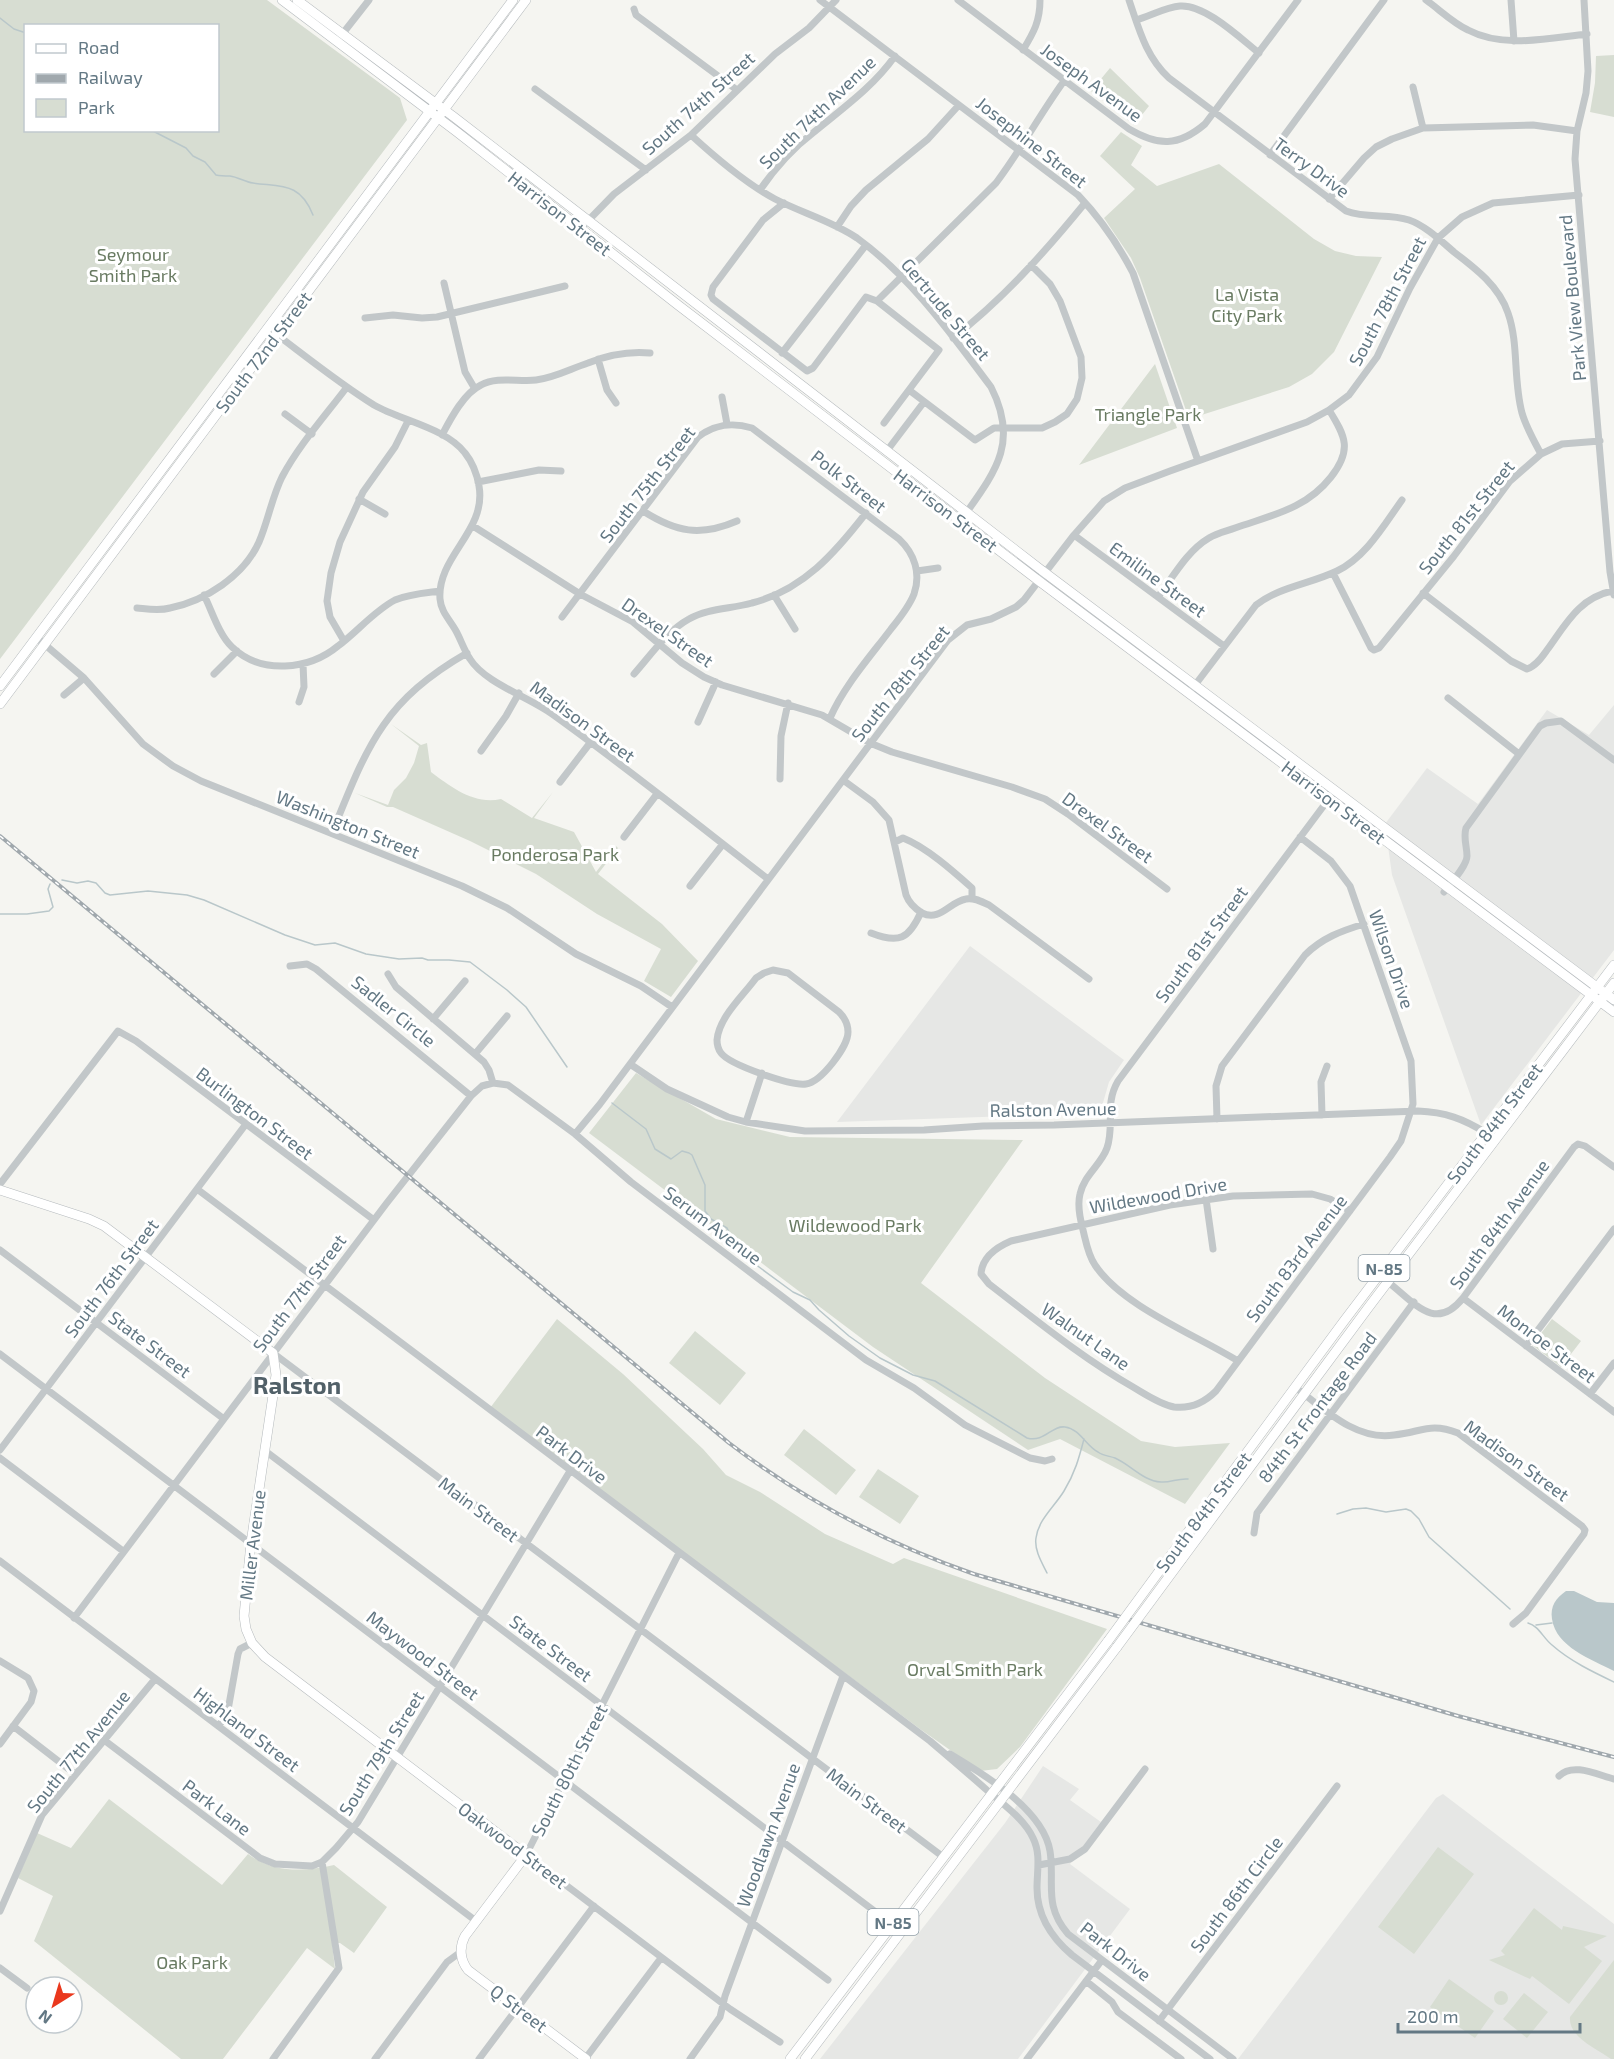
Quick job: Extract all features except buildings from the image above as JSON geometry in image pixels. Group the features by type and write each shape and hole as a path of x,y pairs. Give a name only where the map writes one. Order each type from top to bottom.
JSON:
{"main road":[{"name":"Harrison Street","path":"282,0 340,38 432,107 580,229 1042,577 1188,694 1329,799 1445,890 1607,998 1614,1012"},
{"name":"Harrison Street","path":"297,0 340,38"},
{"name":"South 72nd Street","path":"0,686 513,0"},
{"name":"South 72nd Street","path":"0,704 526,0"},
{"name":"Harrison Street","path":"441,114 588,221 886,452 963,517"},
{"name":"Harrison Street","path":"1042,577 1195,685 1453,879 1594,991"},
{"name":"South 84th Street","path":"790,2059 942,1856 1108,1641 1295,1387 1614,964"},
{"name":"South 84th Street","path":"805,2059 942,1875 1008,1794 1455,1193 1607,998 1614,983"},
{"path":"1455,1193 1460,1180 1486,1144 1486,1133"},
{"name":"Main Street","path":"0,1190 96,1222 273,1353"},
{"name":"Miller Avenue","path":"252,1643 244,1616 251,1543 276,1375 273,1353"},
{"name":"Oakwood Street","path":"252,1643 257,1651 526,1856"},
{"name":"South 80th Street","path":"462,1951 462,1942 526,1856"},
{"name":"Q Street","path":"462,1951 462,1961 468,1970 585,2059"}],"street":[{"path":"340,38 369,0"},
{"name":"Josephine Street","path":"820,0 1085,203 1106,227 1133,273 1198,461"},
{"name":"South 74th Street","path":"580,229 614,194 691,135 775,54 809,28 836,0"},
{"name":"Joseph Avenue","path":"958,0 1129,129 1146,139 1157,142 1179,140 1193,134 1205,124 1298,0"},
{"path":"1023,50 1036,29 1040,17 1040,0"},
{"name":"Terry Drive","path":"1129,0 1150,57 1158,68 1214,113 1346,211 1358,215 1394,216 1411,220 1438,238 1487,279 1508,312 1513,333 1521,411 1541,454"},
{"path":"1270,155 1384,0"},
{"path":"1426,0 1466,29 1481,36 1514,41 1587,34"},
{"path":"1511,0 1514,41"},
{"name":"Park View Boulevard","path":"1584,0 1588,71 1586,93 1576,131 1575,159 1613,593"},
{"path":"1136,20 1177,6 1187,6 1200,10 1259,53"},
{"path":"634,9 636,15 737,90"},
{"name":"South 74th Avenue","path":"760,190 788,155 812,132 866,89 895,56"},
{"path":"876,301 996,183 1064,81"},
{"path":"1413,87 1423,128"},
{"path":"535,89 646,170"},
{"path":"837,227 851,206 866,190 928,139 959,105"},
{"path":"1329,199 1376,147 1423,128 1533,125 1576,131"},
{"name":"Gertrude Street","path":"691,135 760,190 837,227 885,260 915,290 992,387 1005,427 1002,450 992,477 963,517"},
{"name":"South 78th Street","path":"575,1134 592,1115 948,640 967,625 991,619 1016,607 1098,507 1125,488 1307,422 1329,410 1349,395 1377,357 1410,288 1438,238 1462,217 1493,203 1579,195"},
{"path":"784,203 763,220 713,287 711,295 713,299 804,370 813,368 866,297 876,301 939,350 884,423"},
{"path":"953,338 1007,291 1085,203"},
{"path":"782,353 866,245"},
{"path":"909,390 975,440 994,428 1042,428 1067,414 1077,399 1082,378 1081,357 1060,301 1050,284 1031,265"},
{"path":"444,283 465,372 475,389"},
{"path":"365,318 393,315 429,318 565,286"},
{"path":"204,595 226,638 237,651 249,659 267,665 285,666 311,662 336,648 394,601 440,591 445,572 473,526 480,504 476,472 466,454 456,444 442,435 376,406 268,328"},
{"path":"442,435 467,396 480,385 492,381 549,378 598,359 630,353 650,353"},
{"path":"598,359 607,390 616,403"},
{"path":"138,608 155,610 170,608 204,595 230,580 251,557 261,538 282,478 347,387"},
{"path":"722,397 727,424"},
{"path":"886,452 924,402"},
{"path":"1158,597 1197,546 1211,537 1298,506 1324,486 1344,454 1345,440 1329,410"},
{"path":"285,414 312,434"},
{"path":"344,641 330,617 328,596 331,573 340,542 359,499 394,447 408,421"},
{"name":"South 75th Street","path":"562,617 699,437 712,428 727,424"},
{"name":"Polk Street","path":"727,424 744,425 759,431 866,513 906,546 917,571"},
{"name":"South 81st Street","path":"1423,593 1510,482 1541,454 1562,444 1600,441"},
{"path":"478,482 539,470 561,471"},
{"path":"359,499 385,514"},
{"path":"1188,694 1256,605 1267,597 1329,574 1350,562 1366,549 1402,500"},
{"path":"643,511 667,525 690,531 714,530 737,521"},
{"path":"634,674 680,625 695,616 750,604 774,595 800,581 839,547 866,513"},
{"name":"Drexel Street","path":"473,526 580,594 633,622 690,669 716,682 830,718 870,743 892,752 1045,799 1167,890"},
{"name":"Emiline Street","path":"1074,536 1224,646"},
{"path":"830,718 848,687 910,602 917,583 917,571 938,568"},
{"path":"1329,574 1374,650 1379,648 1423,593 1511,661 1527,669 1540,659 1577,609 1593,597 1613,593"},
{"name":"Madison Street","path":"440,591 443,612 456,630 467,653 483,673 551,713 768,879"},
{"path":"774,595 795,629"},
{"name":"Washington Street","path":"36,638 84,678 134,736 173,766 201,781 462,886 521,916 576,954 641,986 672,1007"},
{"path":"214,674 237,651"},
{"path":"332,833 366,751 384,721 421,682 467,653"},
{"path":"299,702 304,687 303,664"},
{"path":"64,695 84,678"},
{"path":"698,722 716,682"},
{"path":"481,751 519,693"},
{"path":"1448,698 1519,754"},
{"path":"780,779 781,736 788,703"},
{"path":"1445,890 1467,860 1464,836 1466,828 1540,726 1561,721 1614,760"},
{"path":"560,782 590,742"},
{"path":"843,780 883,811 889,820 906,895 911,904 928,915 940,914 962,901 972,899 989,905 1089,979"},
{"name":"South 81st Street","path":"1238,1361 1159,1316 1109,1281 1092,1260 1081,1224 1080,1195 1087,1176 1105,1154 1109,1140 1110,1102 1118,1081 1336,791"},
{"path":"624,837 657,794"},
{"name":"Wilson Drive","path":"1300,837 1325,855 1344,877 1354,895 1412,1061 1414,1092 1411,1112"},
{"path":"895,842 903,838 936,860 972,888 972,899"},
{"path":"690,886 723,844"},
{"path":"871,933 890,939 905,936 913,928 921,912"},
{"path":"1217,1119 1216,1086 1222,1066 1298,965 1321,941 1364,924"},
{"name":"Sadler Circle","path":"290,966 307,964 316,969 471,1096"},
{"path":"767,971 780,971 788,974 839,1012 848,1026 847,1039 821,1076 810,1083 798,1084 762,1073 734,1063 720,1053 717,1043 718,1036 721,1025 756,978 767,971"},
{"path":"388,974 396,987 488,1067 493,1083"},
{"path":"433,1019 465,981"},
{"path":"475,1054 507,1016"},
{"name":"Burlington Street","path":"0,1184 118,1031 136,1041 374,1220"},
{"name":"Ralston Avenue","path":"630,1064 666,1089 699,1106 746,1122 805,1131 924,1130 983,1126 1411,1112 1442,1113 1466,1121 1486,1133"},
{"path":"1322,1115 1321,1082 1327,1066"},
{"path":"746,1122 762,1073"},
{"name":"South 77th Street","path":"74,1618 374,1220 471,1096 482,1086 493,1083"},
{"name":"Serum Avenue","path":"493,1083 508,1085 575,1134 631,1182 873,1365 914,1388 965,1425 1030,1458 1045,1461 1052,1459"},
{"name":"South 83rd Avenue","path":"1187,1407 1211,1396 1238,1361 1396,1150 1411,1112"},
{"name":"South 76th Street","path":"0,1450 246,1124"},
{"name":"South 84th Avenue","path":"1414,1302 1430,1313 1439,1315 1453,1310 1578,1144 1585,1146 1614,1167"},
{"name":"Park Drive","path":"197,1189 994,1790 1008,1794 1028,1812 1042,1829 1048,1843 1051,1863 1051,1902 1056,1916 1068,1934 1233,2059"},
{"name":"Wildewood Drive","path":"981,1270 989,1256 1011,1241 1081,1224 1206,1199 1252,1195 1312,1194 1330,1199 1350,1211"},
{"path":"1206,1199 1213,1250"},
{"path":"1526,1346 1614,1229"},
{"name":"State Street","path":"0,1250 224,1419"},
{"name":"Walnut Lane","path":"981,1270 982,1278 989,1284 1105,1371 1162,1403 1187,1407"},
{"path":"1388,1282 1414,1302"},
{"name":"Monroe Street","path":"1462,1298 1614,1412"},
{"name":"84th St Frontage Road","path":"1254,1533 1257,1513 1414,1302"},
{"name":"Main Street","path":"273,1353 942,1856"},
{"name":"Maywood Street","path":"0,1354 828,1980"},
{"path":"1590,1394 1614,1363"},
{"name":"Madison Street","path":"1295,1387 1354,1429 1372,1435 1394,1435 1431,1427 1458,1433 1586,1530 1526,1613 1513,1624"},
{"name":"State Street","path":"264,1450 877,1913"},
{"path":"0,1458 123,1551"},
{"name":"South 79th Street","path":"322,1862 353,1828 570,1471"},
{"name":"South 80th Street","path":"526,1856 679,1553"},
{"name":"Highland Street","path":"0,1561 476,1922"},
{"path":"219,1726 228,1710 238,1654 240,1649 252,1643"},
{"path":"0,1661 27,1678 34,1691 31,1702 0,1744"},
{"name":"Woodlawn Avenue","path":"690,2059 720,2017 724,1996 843,1676"},
{"name":"South 77th Avenue","path":"0,1911 38,1821 155,1679"},
{"path":"13,1726 75,1774"},
{"name":"Park Lane","path":"104,1740 260,1858 275,1864 312,1866 322,1862"},
{"path":"1039,1865 1075,1857 1085,1849 1145,1769"},
{"path":"1560,1776 1564,1772 1578,1770 1614,1779"},
{"name":"South 86th Circle","path":"1159,2021 1337,1786"},
{"name":"Park Drive","path":"994,1790 1001,1802 1021,1821 1034,1839 1039,1865 1038,1899 1045,1922 1062,1947 1210,2059"},
{"name":"Oakwood Street","path":"526,1856 723,2004 780,2042"},
{"path":"273,2059 339,1968 322,1862"},
{"path":"479,2059 594,1906"},
{"name":"South 80th Street","path":"375,2059 447,1962 462,1951"},
{"path":"585,2059 661,1958"},
{"path":"1027,2059 1102,1960"},
{"path":"0,1968 24,1986"},
{"path":"1086,1981 1112,2002 1118,2012 1181,2059"}],"shaded area":[{"path":"1614,705 1614,950 1481,1125 1392,875 1385,824 1427,768 1478,804 1547,710 1589,735"},
{"path":"970,946 1124,1060 1109,1082 1100,1113 837,1122"},
{"path":"1566,1591 1574,1591 1597,1602 1614,1603 1614,1671 1567,1645 1555,1629 1552,1619 1553,1606"},
{"path":"1043,1766 1079,1789 1070,1800 1101,1822 1070,1864 1130,1909 1018,2059 820,2059 1005,1823"},
{"path":"1443,1794 1614,1924 1614,2059 1238,2059 1436,1798"}],"green space":[{"name":"Seymour Smith Park","path":"0,0 267,0 400,98 407,120 0,659"},
{"path":"1614,55 1614,117 1590,112 1595,83 1596,56"},
{"path":"1110,68 1149,106 1134,125 1091,91"},
{"name":"La Vista City Park","path":"1121,132 1142,146 1131,165 1157,186 1219,164 1314,239 1335,251 1356,256 1382,257 1334,352 1312,374 1289,387 1189,419 1140,278 1131,258 1104,218 1135,189 1100,156"},
{"name":"Triangle Park","path":"1155,364 1177,428 1079,465"},
{"name":"Ponderosa Park","path":"391,724 421,745 427,743 431,772 472,797 501,799 532,818 553,792 534,818 574,832 596,872 616,846 618,848 598,874 662,924 698,961 671,997 644,981 661,949 597,914 536,874 470,841 355,793 388,805 394,790 406,778 414,763 419,746"},
{"name":"Wildewood Park","path":"636,1073 716,1119 790,1137 1023,1140 921,1283 1045,1378 1141,1441 1175,1447 1230,1443 1185,1504 1060,1439 1028,1450 873,1347 589,1133"},
{"name":"Orval Smith Park","path":"557,1319 623,1374 703,1449 726,1475 760,1492 825,1534 893,1564 904,1558 1107,1629 1020,1747 997,1769 980,1771 920,1729 490,1408"},
{"path":"1552,1319 1581,1341 1561,1367 1532,1345"},
{"path":"695,1331 746,1373 720,1405 669,1363"},
{"path":"804,1429 856,1470 836,1495 784,1455"},
{"path":"878,1469 919,1496 900,1524 859,1497"},
{"name":"Oak Park","path":"109,1799 222,1885 248,1854 278,1868 300,1870 334,1865 387,1907 354,1953 340,1943 332,1943 335,1969 307,1948 223,2059 181,2059 84,1981 84,1975 76,1975 34,1941 53,1896 18,1878 37,1833 71,1848"},
{"path":"1438,1847 1474,1874 1414,1954 1378,1927"},
{"path":"1534,1908 1562,1930 1563,1926 1607,1936 1584,1947 1602,1961 1569,2004 1532,1976 1530,1979 1489,1960 1505,1955 1501,1951"},
{"path":"1614,1960 1614,2059 1611,2059 1578,2036 1570,2017"},
{"path":"1449,1979 1494,2011 1475,2038 1430,2007"},
{"path":"1498,1991 1504,1991 1508,1998 1504,2005 1498,2005 1494,2001 1494,1995"},
{"path":"1524,1993 1548,2012 1527,2038 1503,2019"}],"waterway":[{"path":"0,18 14,29 24,32"},
{"path":"155,132 186,148 193,156 205,162 216,175 281,186 296,191 308,204 313,215"},
{"path":"62,880 96,883 110,895 148,891 187,895 315,945 335,943 366,954 399,959 422,958 470,962 526,1007 567,1067"},
{"path":"0,914 49,911 53,907 48,889 50,884"},
{"path":"612,1103 646,1129 655,1149 671,1159 682,1151 692,1155 705,1185 705,1211 711,1219 727,1228 744,1256 793,1292 810,1300 849,1336 880,1358 913,1375 935,1381 1027,1438 1038,1438 1060,1427 1070,1428 1100,1453 1121,1461 1148,1479 1164,1482 1188,1479"},
{"path":"1047,1573 1036,1547 1037,1531 1071,1478 1084,1439"},
{"path":"1337,1514 1366,1508 1386,1512 1406,1509 1411,1511 1419,1519 1429,1537 1510,1609"},
{"path":"1528,1623 1566,1656 1614,1682"},
{"path":"1536,1625 1552,1623"}],"railway":[{"path":"0,836 729,1443 757,1464 816,1501 877,1534 974,1574 1458,1716 1614,1757"}],"district":[{"name":"Ralston","path":"297,1384"}]}
